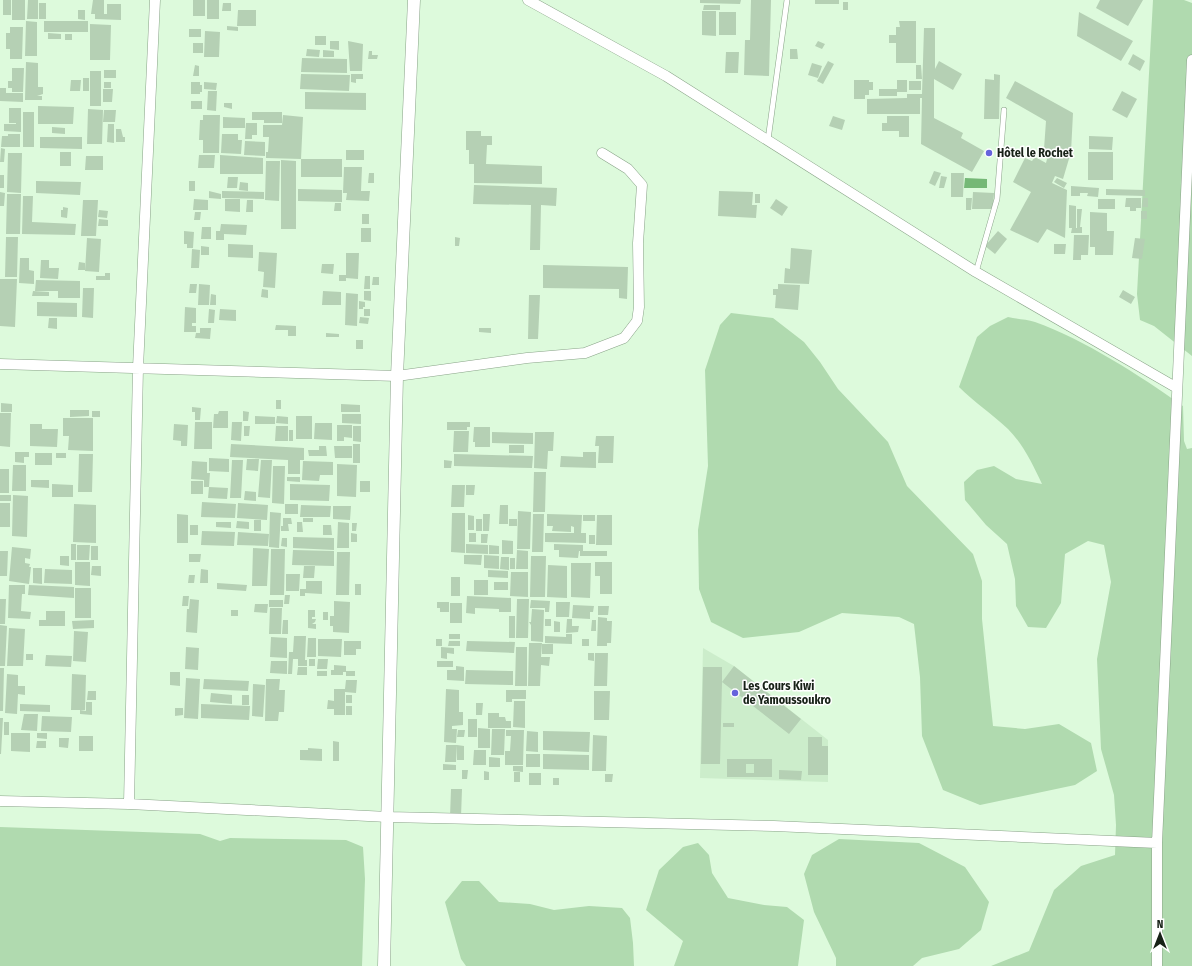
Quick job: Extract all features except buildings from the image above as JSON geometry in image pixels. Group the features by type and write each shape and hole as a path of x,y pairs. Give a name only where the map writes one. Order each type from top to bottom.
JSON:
{"street":[{"path":"129,804 138,368 155,0"},
{"path":"384,966 397,376 414,0"},
{"path":"528,0 666,76 976,272 1177,388"},
{"path":"1157,966 1157,843 1192,60"},
{"path":"0,364 397,376 527,358 585,353 624,338 637,321 639,307 638,243 642,185 628,169 602,152"},
{"path":"0,801 129,804 388,817 774,826 1157,843"}],"lane":[{"path":"768,140 787,0"},
{"path":"976,272 997,200 1004,110"}],"shaded area":[{"path":"1153,0 1184,0 1192,3 1192,356 1154,326 1140,320 1137,294"},
{"path":"965,178 987,179 987,188 964,188"},
{"path":"731,313 773,318 804,342 820,362 838,389 888,442 907,486 973,554 982,581 982,619 993,726 1025,729 1059,724 1091,743 1097,771 1075,785 980,805 943,790 922,736 920,677 914,624 899,617 842,613 799,632 743,638 711,622 699,589 698,530 708,466 705,370 720,325"},
{"path":"1008,317 1035,322 1073,338 1111,359 1183,406 1184,441 1187,449 1192,448 1192,966 991,966 1029,951 1054,890 1081,866 1115,855 1116,825 1114,795 1101,749 1097,659 1111,582 1104,545 1088,541 1065,554 1061,603 1046,628 1028,627 1016,606 1015,579 1007,544 986,525 965,500 964,482 977,470 994,466 1016,479 1042,484 1027,455 1008,429 959,387 977,337 990,326"},
{"name":"Les Cours Kiwi de Yamoussoukro","path":"703,648 734,666 828,740 828,782 700,778"},
{"path":"0,827 200,834 220,841 230,838 346,840 363,847 365,879 362,966 0,966"},
{"path":"839,839 919,843 965,867 989,902 981,930 959,949 922,958 913,966 836,966 836,958 814,912 804,874 812,855"},
{"path":"698,843 709,855 712,873 728,898 764,905 787,907 804,920 798,966 674,966 683,941 646,910 659,870 683,847"},
{"path":"462,881 479,881 499,902 530,904 554,910 589,906 622,908 630,918 634,966 466,966 461,959 445,902"}],"place":[{"name":"Hôtel le Rochet","path":"989,153"},
{"name":"Les Cours Kiwi de Yamoussoukro","path":"735,693"}]}
